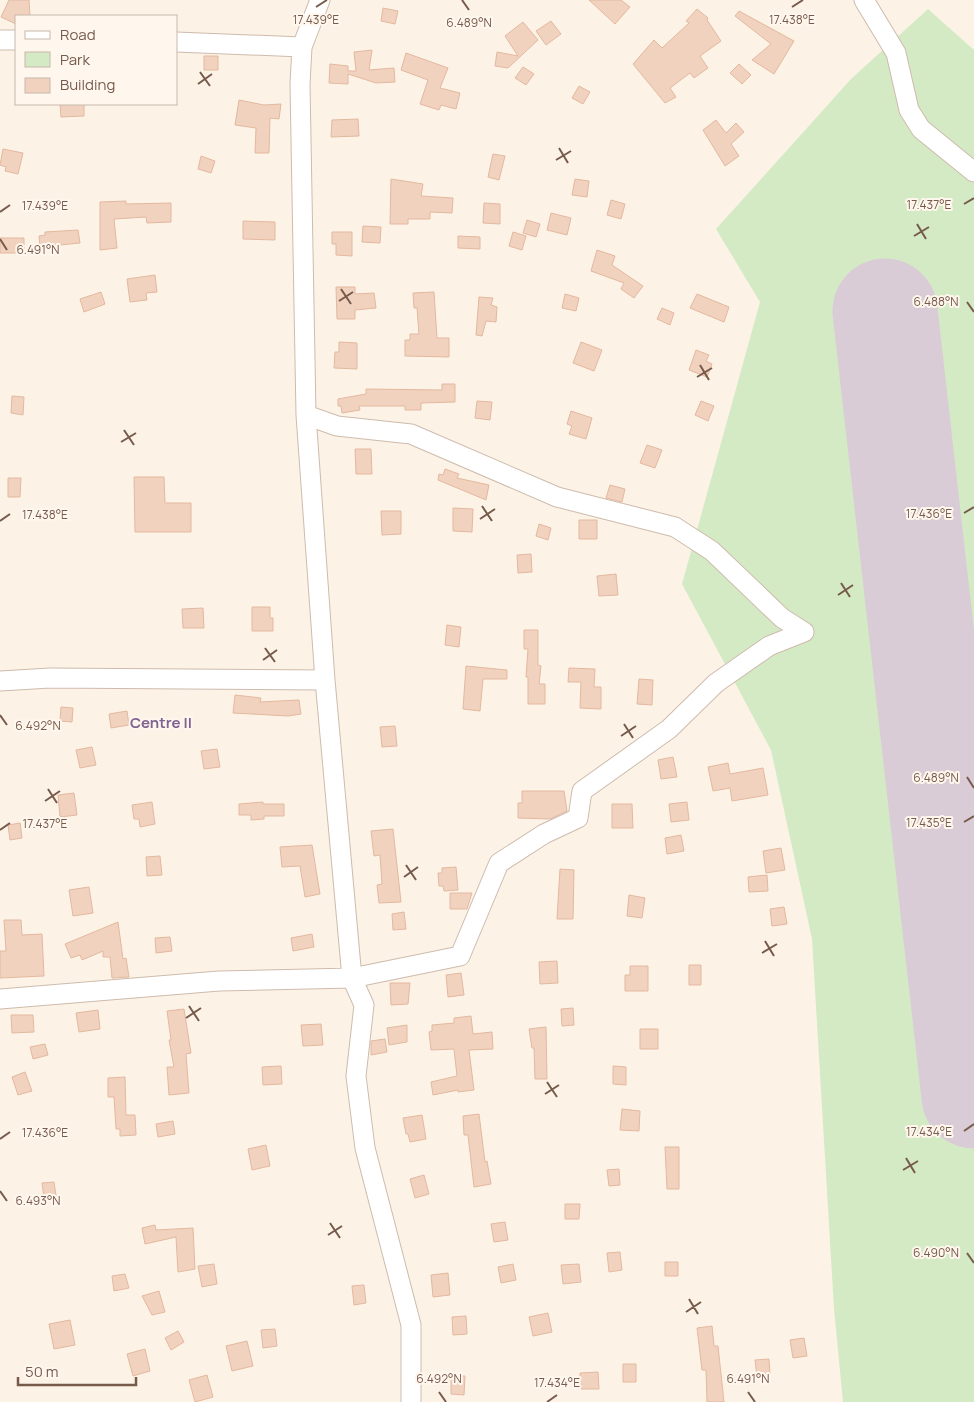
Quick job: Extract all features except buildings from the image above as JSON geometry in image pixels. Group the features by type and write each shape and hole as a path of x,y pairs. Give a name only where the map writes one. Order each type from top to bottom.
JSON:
{"street":[{"path":"320,0 302,47 300,84 306,415 326,680 352,978 364,1004 356,1076 365,1148 411,1326 411,1402"},
{"path":"864,0 896,52 909,110 917,123 921,129 974,172"},
{"path":"0,40 15,40"},
{"path":"178,42 302,47"},
{"path":"0,999 219,981 352,978 460,956 499,863 544,834 578,818 582,791 669,729 716,683 769,646 804,632 782,618 712,551 675,527 557,497 411,434 336,426 306,415"},
{"path":"0,682 50,678 326,680"}],"green space":[{"path":"928,9 974,50 974,1402 843,1402 834,1309 812,939 771,750 682,584 760,302 716,229 851,79"}],"runway":[{"path":"885,311 974,1096"}],"district":[{"name":"Centre II","path":"161,722"}]}
